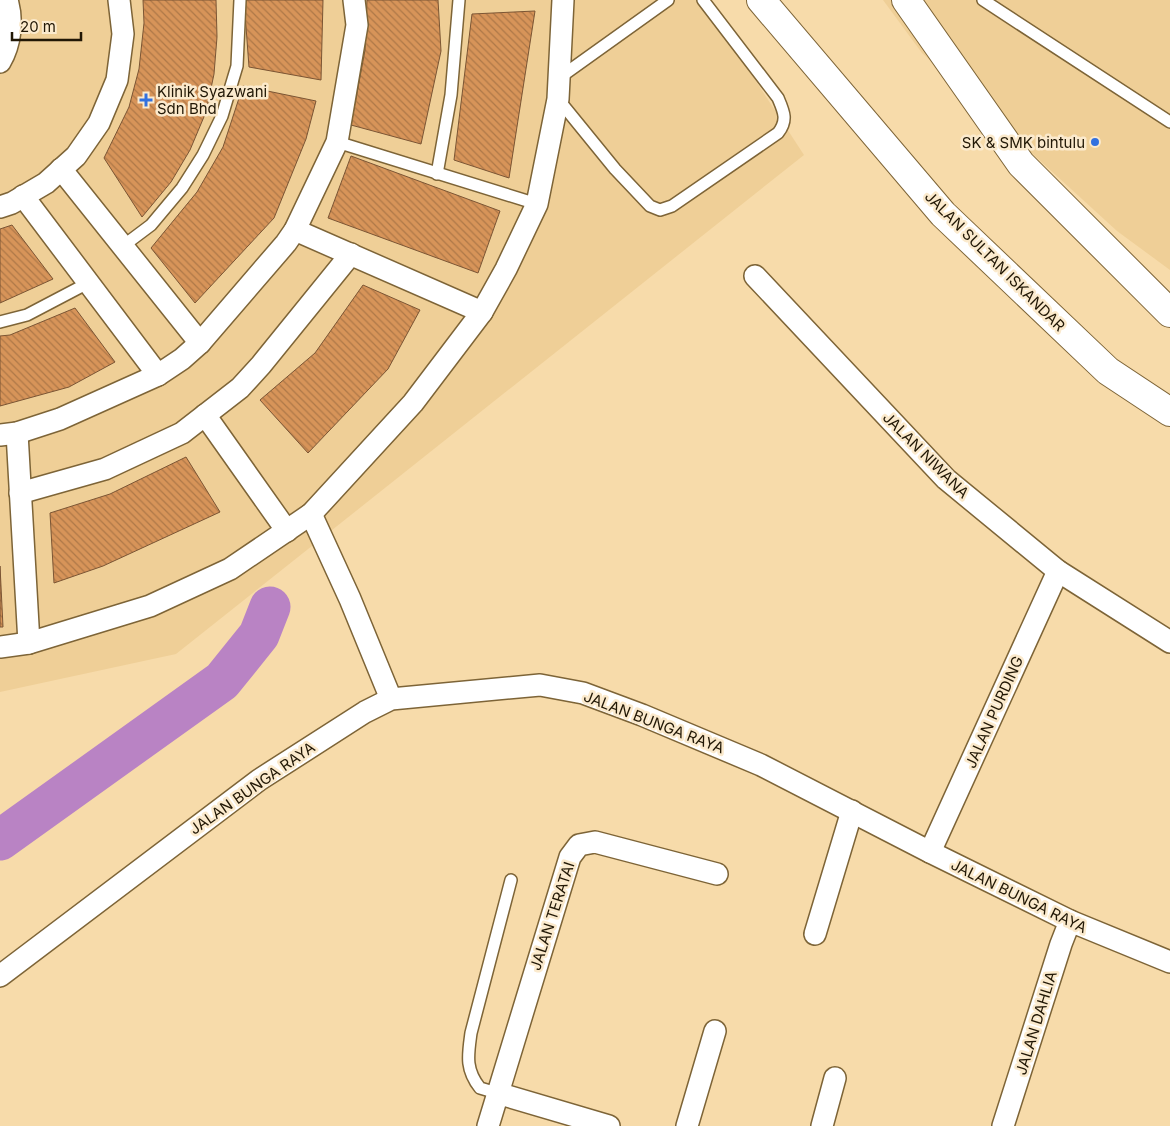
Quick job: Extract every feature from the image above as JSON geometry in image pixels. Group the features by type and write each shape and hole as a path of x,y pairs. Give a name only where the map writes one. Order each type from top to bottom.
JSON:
{"main road":[{"name":"JALAN SULTAN ISKANDAR","path":"761,0 943,214 1108,371 1170,412"},
{"path":"906,0 1021,164 1170,313"}],"street":[{"path":"0,207 12,203 46,183 76,156 99,123 117,80 123,34 119,0"},
{"path":"29,643 20,493 8,434 60,419 158,375 182,359 200,343 286,243 295,230 337,142 357,25 354,0"},
{"path":"0,648 29,643 150,606 230,568 311,514 413,403 482,312 506,269 538,204 558,99 563,0"},
{"path":"0,62 9,40 14,3"},
{"path":"62,169 200,343"},
{"path":"23,196 158,375"},
{"path":"295,230 482,312"},
{"path":"20,493 105,469 182,433 240,388 261,366 351,254"},
{"name":"JALAN NIWANA","path":"755,276 946,479 1058,571 1170,642"},
{"path":"206,415 287,531"},
{"path":"311,514 350,599 391,699"},
{"name":"JALAN PURDING","path":"930,852 1058,571"},
{"name":"JALAN BUNGA RAYA","path":"0,976 259,780 365,712 391,699 540,685 583,693 642,715 761,765 1070,921 1170,962"},
{"path":"815,934 852,812"},
{"name":"JALAN TERATAI","path":"488,1126 496,1093 570,857 579,844 595,842 717,874"},
{"name":"JALAN DAHLIA","path":"1004,1126 1061,944 1070,921"},
{"path":"687,1126 715,1031"},
{"path":"822,1126 835,1078"},
{"path":"496,1093 609,1126"}],"lane":[{"path":"123,246 151,225 182,188 203,155 222,116 238,66 240,0"},
{"path":"437,174 451,95 459,0"},
{"path":"559,78 668,0"},
{"path":"558,99 615,169 650,206 660,210 672,206 778,133 784,125 784,112 778,98 703,0"},
{"path":"984,0 1170,122"},
{"path":"337,142 538,204"},
{"path":"0,322 27,315 88,283"},
{"path":"496,1093 480,1088 470,1070 468,1057 471,1033 511,880"}],"shaded area":[{"path":"0,0 703,0 804,155 176,654 0,692"},
{"name":"SK & SMK bintulu","path":"883,0 1170,0 1170,270 1117,231 922,53"}],"building":[{"path":"143,0 216,0 217,37 214,74 206,112 190,150 171,182 142,217 104,158 129,107 139,69 144,23"},
{"path":"244,0 323,0 321,80 249,67"},
{"path":"367,0 438,0 441,51 421,144 351,125 365,50"},
{"path":"535,11 509,178 454,160 472,14"},
{"path":"243,86 316,101 306,139 274,218 195,303 151,248 197,192 223,147"},
{"path":"351,156 500,211 478,273 328,218"},
{"path":"12,225 53,279 0,303 0,229"},
{"path":"363,285 420,310 388,369 308,453 260,400 315,353"},
{"path":"75,308 115,362 69,387 0,406 0,336 10,335"},
{"path":"186,457 220,512 103,566 54,583 50,513 110,494"},
{"path":"0,566 3,627 0,627"}],"waterway":[{"path":"0,840 222,681 259,635 270,607"}],"place":[{"name":"Klinik Syazwani Sdn Bhd","path":"146,100"},
{"name":"SK & SMK bintulu","path":"1095,142"}]}
